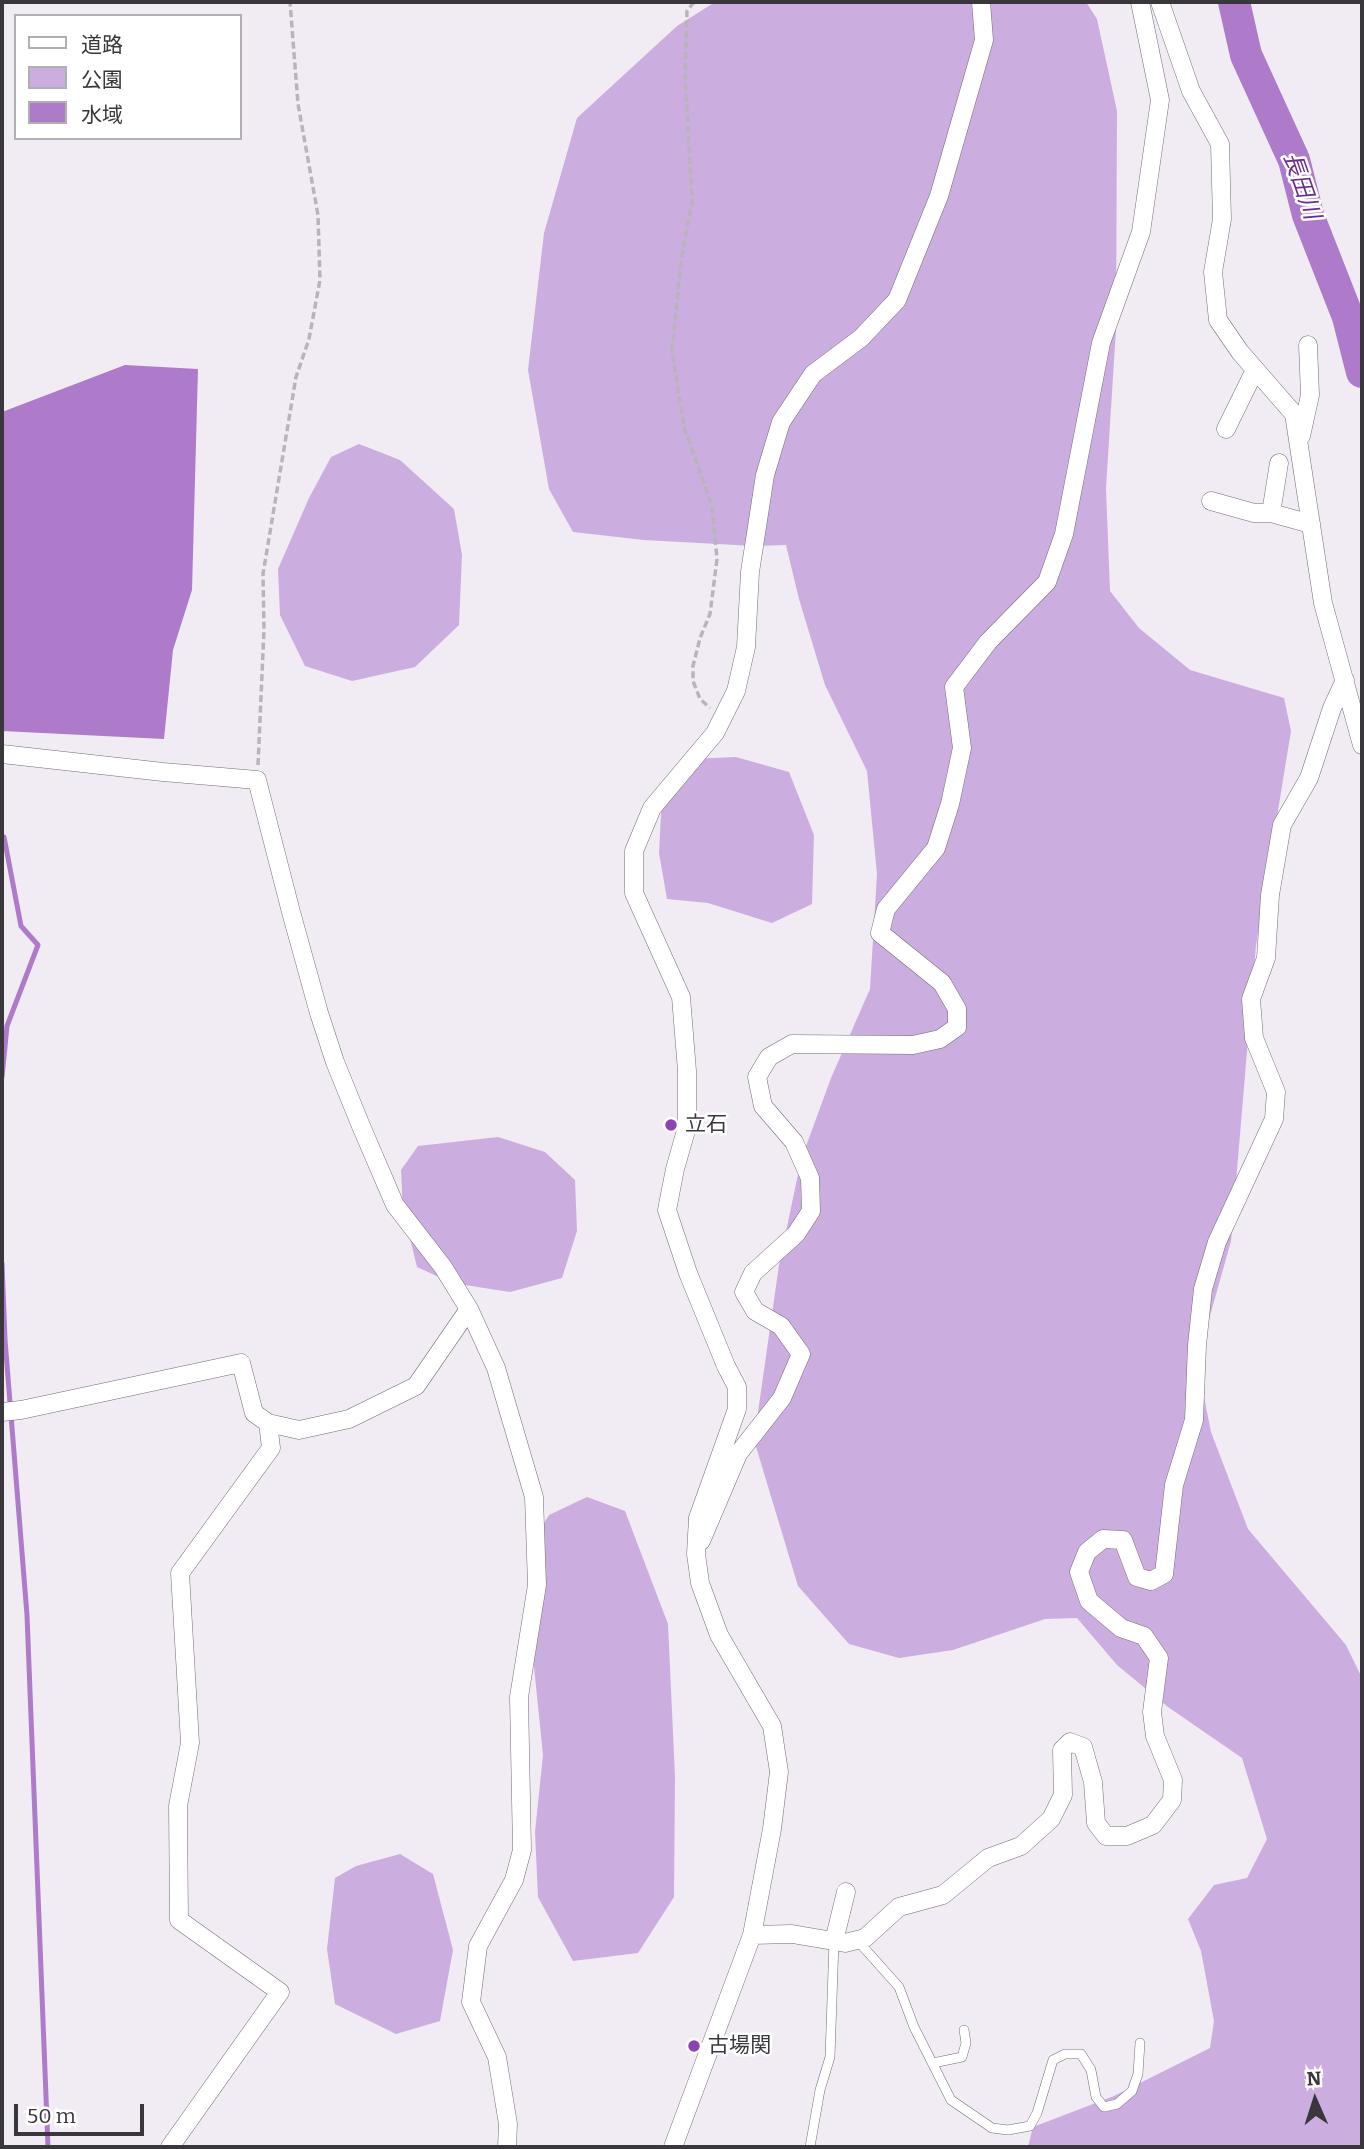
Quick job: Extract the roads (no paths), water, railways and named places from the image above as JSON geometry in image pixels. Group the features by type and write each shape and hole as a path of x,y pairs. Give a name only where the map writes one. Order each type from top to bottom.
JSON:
{"street":[{"path":"673,2147 752,1935 772,1829 779,1772 772,1726 719,1635 700,1583 696,1554 698,1518 737,1409 737,1387 688,1273 667,1210 687,1127 687,1071 681,997 634,893 634,851 652,808 715,733 736,691 746,647 750,572 765,475 781,422 813,374 861,338 897,300 939,196 984,40 981,2"},
{"path":"696,1554 738,1454 782,1398 801,1354 781,1326 755,1311 744,1292 753,1273 796,1234 811,1211 810,1178 794,1142 764,1107 757,1077 769,1057 792,1044 913,1045 940,1039 957,1027 957,1009 943,983 880,933 886,909 936,848 950,804 962,748 954,687 988,642 1047,582 1064,534 1101,342 1141,232 1160,100 1140,2"},
{"path":"1160,2 1191,91 1220,144 1223,219 1213,272 1218,320 1240,352 1294,414 1323,603 1362,745"},
{"path":"1299,447 1310,395 1308,345"},
{"path":"1226,429 1255,370"},
{"path":"1271,513 1279,463"},
{"path":"1212,501 1254,513 1271,513 1311,524"},
{"path":"752,1935 792,1934 845,1943 865,1938 899,1907 943,1895 988,1858 1021,1846 1051,1819 1063,1795 1062,1750 1070,1742 1083,1747 1093,1782 1096,1823 1106,1836 1127,1836 1153,1825 1172,1800 1173,1780 1154,1736 1152,1712 1159,1658 1144,1636 1121,1628 1089,1601 1079,1572 1087,1552 1103,1539 1123,1540 1137,1577 1151,1581 1164,1574 1174,1485 1194,1420 1197,1345 1203,1289 1217,1242 1274,1119 1276,1092 1254,1038 1251,999 1266,958 1270,895 1282,825 1309,778 1332,708 1345,680"},
{"path":"2,754 257,780 319,1013 345,1087 395,1205 443,1267 469,1308 496,1368 534,1497 537,1585 519,1697 522,1850 514,1880 478,1946 471,2002 497,2057 508,2124 507,2147"},
{"path":"2,1412 241,1363 254,1413 268,1423 299,1430 349,1419 416,1386 469,1308"},
{"path":"170,2147 280,1992 179,1920 178,1806 190,1743 180,1573 271,1447 268,1423"},
{"path":"834,1941 846,1892"}],"lane":[{"path":"857,1940 900,1987 914,2027 951,2100 992,2128 1008,2130 1030,2126 1038,2113 1053,2060 1065,2054 1081,2054 1091,2070 1096,2097 1104,2106 1116,2104 1132,2091 1138,2074 1140,2043"},
{"path":"810,2147 820,2090 830,2057 834,1941"},
{"path":"933,2063 962,2057 966,2043 964,2030"}],"water":[{"path":"125,365 198,369 192,590 173,650 164,739 2,731 2,412"}],"waterway":[{"name":"長田川","path":"1234,2 1246,55 1294,160 1308,215 1348,317 1362,372"},
{"path":"2,836 21,926 38,945 7,1026 2,1077"},
{"path":"2,1263 5,1340 27,1615 48,2147"}],"place":[{"name":"立石","path":"671,1125"},
{"name":"古場関","path":"694,2046"}]}
